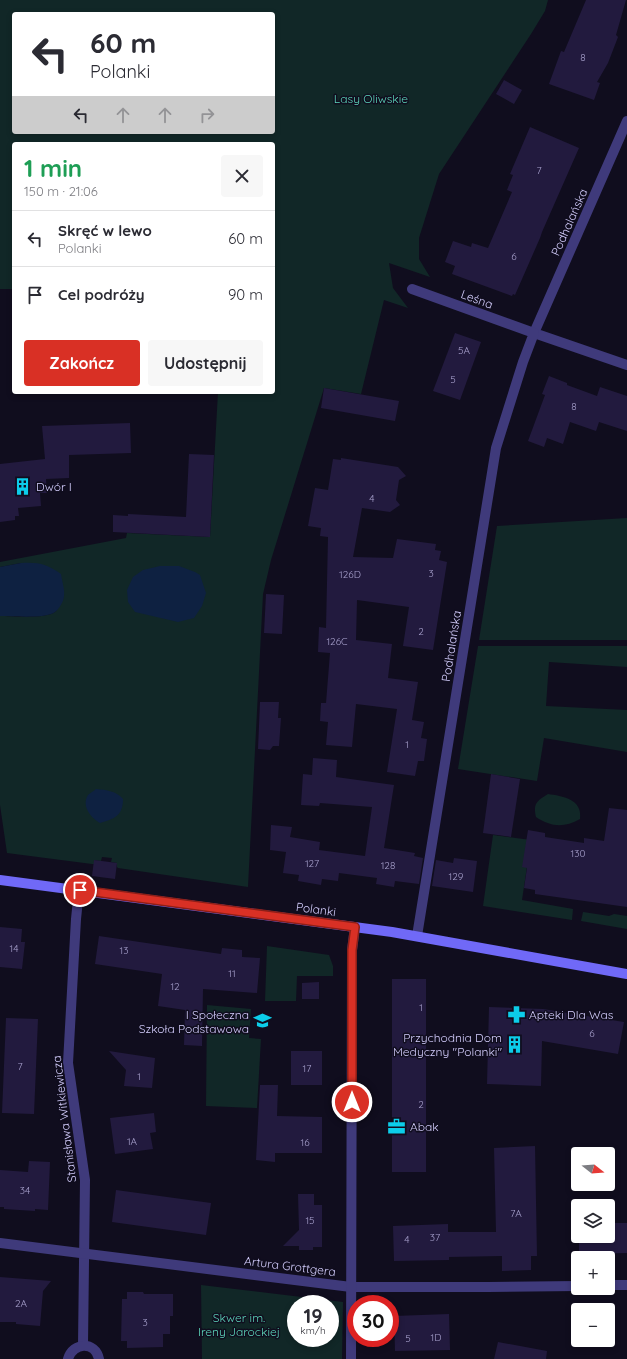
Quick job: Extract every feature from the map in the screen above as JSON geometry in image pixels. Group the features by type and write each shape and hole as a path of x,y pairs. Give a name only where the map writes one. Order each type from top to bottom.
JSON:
{"street":[{"name":"Podhalańska","path":"417,936 496,448 523,362 534,333 627,121"},
{"name":"Leśna","path":"412,289 627,365"},
{"name":"Polanki","path":"0,880 417,936 627,974"},
{"name":"Stanisława Witkiewicza","path":"80,890 76,919 68,1063 85,1180 83,1346"},
{"path":"351,1359 352,950 355,927"},
{"name":"Artura Grottgera","path":"0,1243 351,1287 571,1286"},
{"path":"615,1285 627,1285"},
{"path":"68,1359 73,1349 83,1346 93,1348 99,1359"}],"green space":[{"name":"Lasy Oliwskie","path":"0,0 548,0 545,11 531,34 439,174 419,238 419,259 430,277 389,263 393,288 408,308 384,300 361,394 324,388 271,560 263,594 248,887 118,868 117,863 111,862 112,858 102,857 101,861 94,860 94,864 92,864 7,853 0,805 0,616 44,616 55,612 61,604 21,563 0,567 0,562 126,538 127,533 210,537 218,394 275,394 275,142 12,142 12,289 0,289"},
{"path":"627,518 627,640 479,640 497,526"},
{"path":"478,646 627,646 627,667 549,662 546,706 627,710 627,752 544,738 537,781 458,769"},
{"path":"548,794 565,798 575,803 580,812 580,819 568,824 558,825 547,823 536,817 535,808 537,803"},
{"path":"493,835 531,840 522,900 573,909 572,920 483,906"},
{"path":"583,912 609,916 614,914 627,916 627,929 581,921"},
{"path":"267,946 329,955 333,966 333,976 297,976 296,1001 265,1001"},
{"path":"207,1005 251,1009 249,1038 261,1039 257,1108 206,1106"},
{"name":"Skwer im. Ireny Jarockiej","path":"201,1285 287,1295 287,1347 339,1347 339,1302 343,1302 342,1359 202,1359"}],"water":[{"path":"21,563 42,564 61,574 64,598 61,605 55,612 45,616 0,616 0,567"},
{"path":"160,566 179,566 200,575 206,593 202,606 194,618 178,622 135,612 128,602 127,590 133,577 143,570"},
{"path":"96,789 108,790 123,799 123,805 117,816 100,823 90,815 86,807 86,799 88,795"}],"building":[{"path":"586,0 626,0 616,35 618,37 608,63 597,82 600,83 594,100 549,84 561,51 564,52"},
{"path":"504,80 522,90 514,104 496,94"},
{"path":"530,127 579,148 515,295 513,294 512,296 452,274 455,266 445,262 453,241 471,247 472,243 488,248 512,192 507,190 513,175 510,174"},
{"path":"455,333 481,342 460,400 433,391"},
{"path":"549,376 567,383 567,385 597,396 600,387 627,396 627,431 599,422 596,431 570,422 563,444 547,438 544,447 528,441 545,395 542,394"},
{"path":"324,388 399,401 395,421 321,408"},
{"path":"130,423 131,453 69,455 69,478 46,479 47,493 40,493 41,506 18,508 19,516 15,516 15,520 0,522 0,464 45,459 42,426"},
{"path":"189,454 214,455 210,537 113,532 113,515 128,516 128,514 186,517"},
{"path":"341,458 398,467 406,476 399,480 396,500 400,505 390,512 362,508 353,557 393,558 397,539 436,544 435,550 441,551 439,560 447,562 433,650 403,646 409,607 357,600 356,640 392,644 388,678 418,682 412,720 424,722 421,738 427,739 424,761 418,761 415,776 387,772 397,709 356,704 352,747 326,745 328,722 320,721 321,703 326,703 330,653 318,652 319,627 326,628 328,537 320,536 321,528 308,526 315,488 328,490 333,459 341,460"},
{"path":"266,594 284,595 282,634 264,633"},
{"path":"260,702 279,702 278,718 281,718 279,746 273,746 270,750 258,749"},
{"path":"313,758 337,760 336,777 394,785 384,848 415,853 414,856 423,858 419,884 395,881 394,887 376,884 377,878 339,873 338,881 322,879 321,885 298,881 299,875 283,873 286,852 270,850 271,825 292,827 290,837 320,842 319,850 365,856 372,807 320,803 319,806 301,805 303,774 312,775"},
{"path":"491,774 520,779 511,837 483,833"},
{"path":"609,808 627,810 627,907 535,894 535,890 524,888 527,868 522,867 528,830 545,833 545,837 584,843 584,838 604,841"},
{"path":"454,858 477,861 473,892 432,886 436,860 453,863"},
{"path":"94,860 117,863 115,879 92,876"},
{"path":"0,927 22,929 21,942 25,942 22,969 0,967"},
{"path":"99,936 221,954 222,948 242,950 242,957 260,958 257,993 203,989 202,1046 184,1045 185,1010 158,1006 162,974 95,964"},
{"path":"392,979 426,979 426,1172 392,1172"},
{"path":"319,982 319,999 302,999 302,983"},
{"name":"Przychodnia Dom Medyczny \"Polanki\"","path":"489,1007 543,1009 624,1022 618,1054 542,1041 541,1086 487,1084"},
{"path":"6,1018 38,1019 34,1114 2,1113"},
{"path":"109,1051 155,1058 152,1088 124,1086 126,1070"},
{"path":"291,1051 322,1051 322,1085 291,1085"},
{"path":"260,1085 278,1085 277,1116 322,1117 322,1153 275,1153 275,1162 256,1160"},
{"path":"154,1113 156,1132 150,1133 153,1149 115,1154 110,1118"},
{"path":"535,1146 537,1256 531,1256 531,1270 502,1271 502,1256 449,1257 449,1260 394,1261 393,1226 448,1224 448,1232 496,1232 494,1148"},
{"path":"29,1161 50,1162 48,1210 35,1209 35,1211 4,1209 4,1207 0,1207 0,1170 28,1172"},
{"path":"116,1190 211,1203 206,1235 112,1222"},
{"path":"298,1194 314,1194 314,1205 322,1205 322,1247 313,1247 313,1250 299,1250 299,1246 283,1246 299,1230"},
{"path":"615,1223 627,1223 627,1253 615,1253 615,1251 579,1251 579,1243 615,1243"},
{"path":"0,1277 51,1281 43,1291 40,1326 16,1324 16,1322 0,1322"},
{"path":"127,1292 143,1292 144,1294 173,1294 173,1316 170,1316 170,1334 163,1334 163,1347 127,1348 127,1341 121,1341 122,1299 127,1299"},
{"path":"449,1314 450,1350 395,1351 395,1347 399,1347 399,1316"},
{"path":"498,1342 547,1351 546,1359 494,1359"}],"place":[{"name":"Dwór I","path":"23,486"},
{"name":"Apteki Dla Was","path":"516,1014"},
{"name":"I Społeczna Szkoła Podstawowa","path":"262,1021"},
{"name":"Przychodnia Dom Medyczny \"Polanki\"","path":"515,1044"},
{"name":"Abak","path":"397,1126"}],"route":[{"path":"80,890 355,927 352,950 352,1102"}]}
